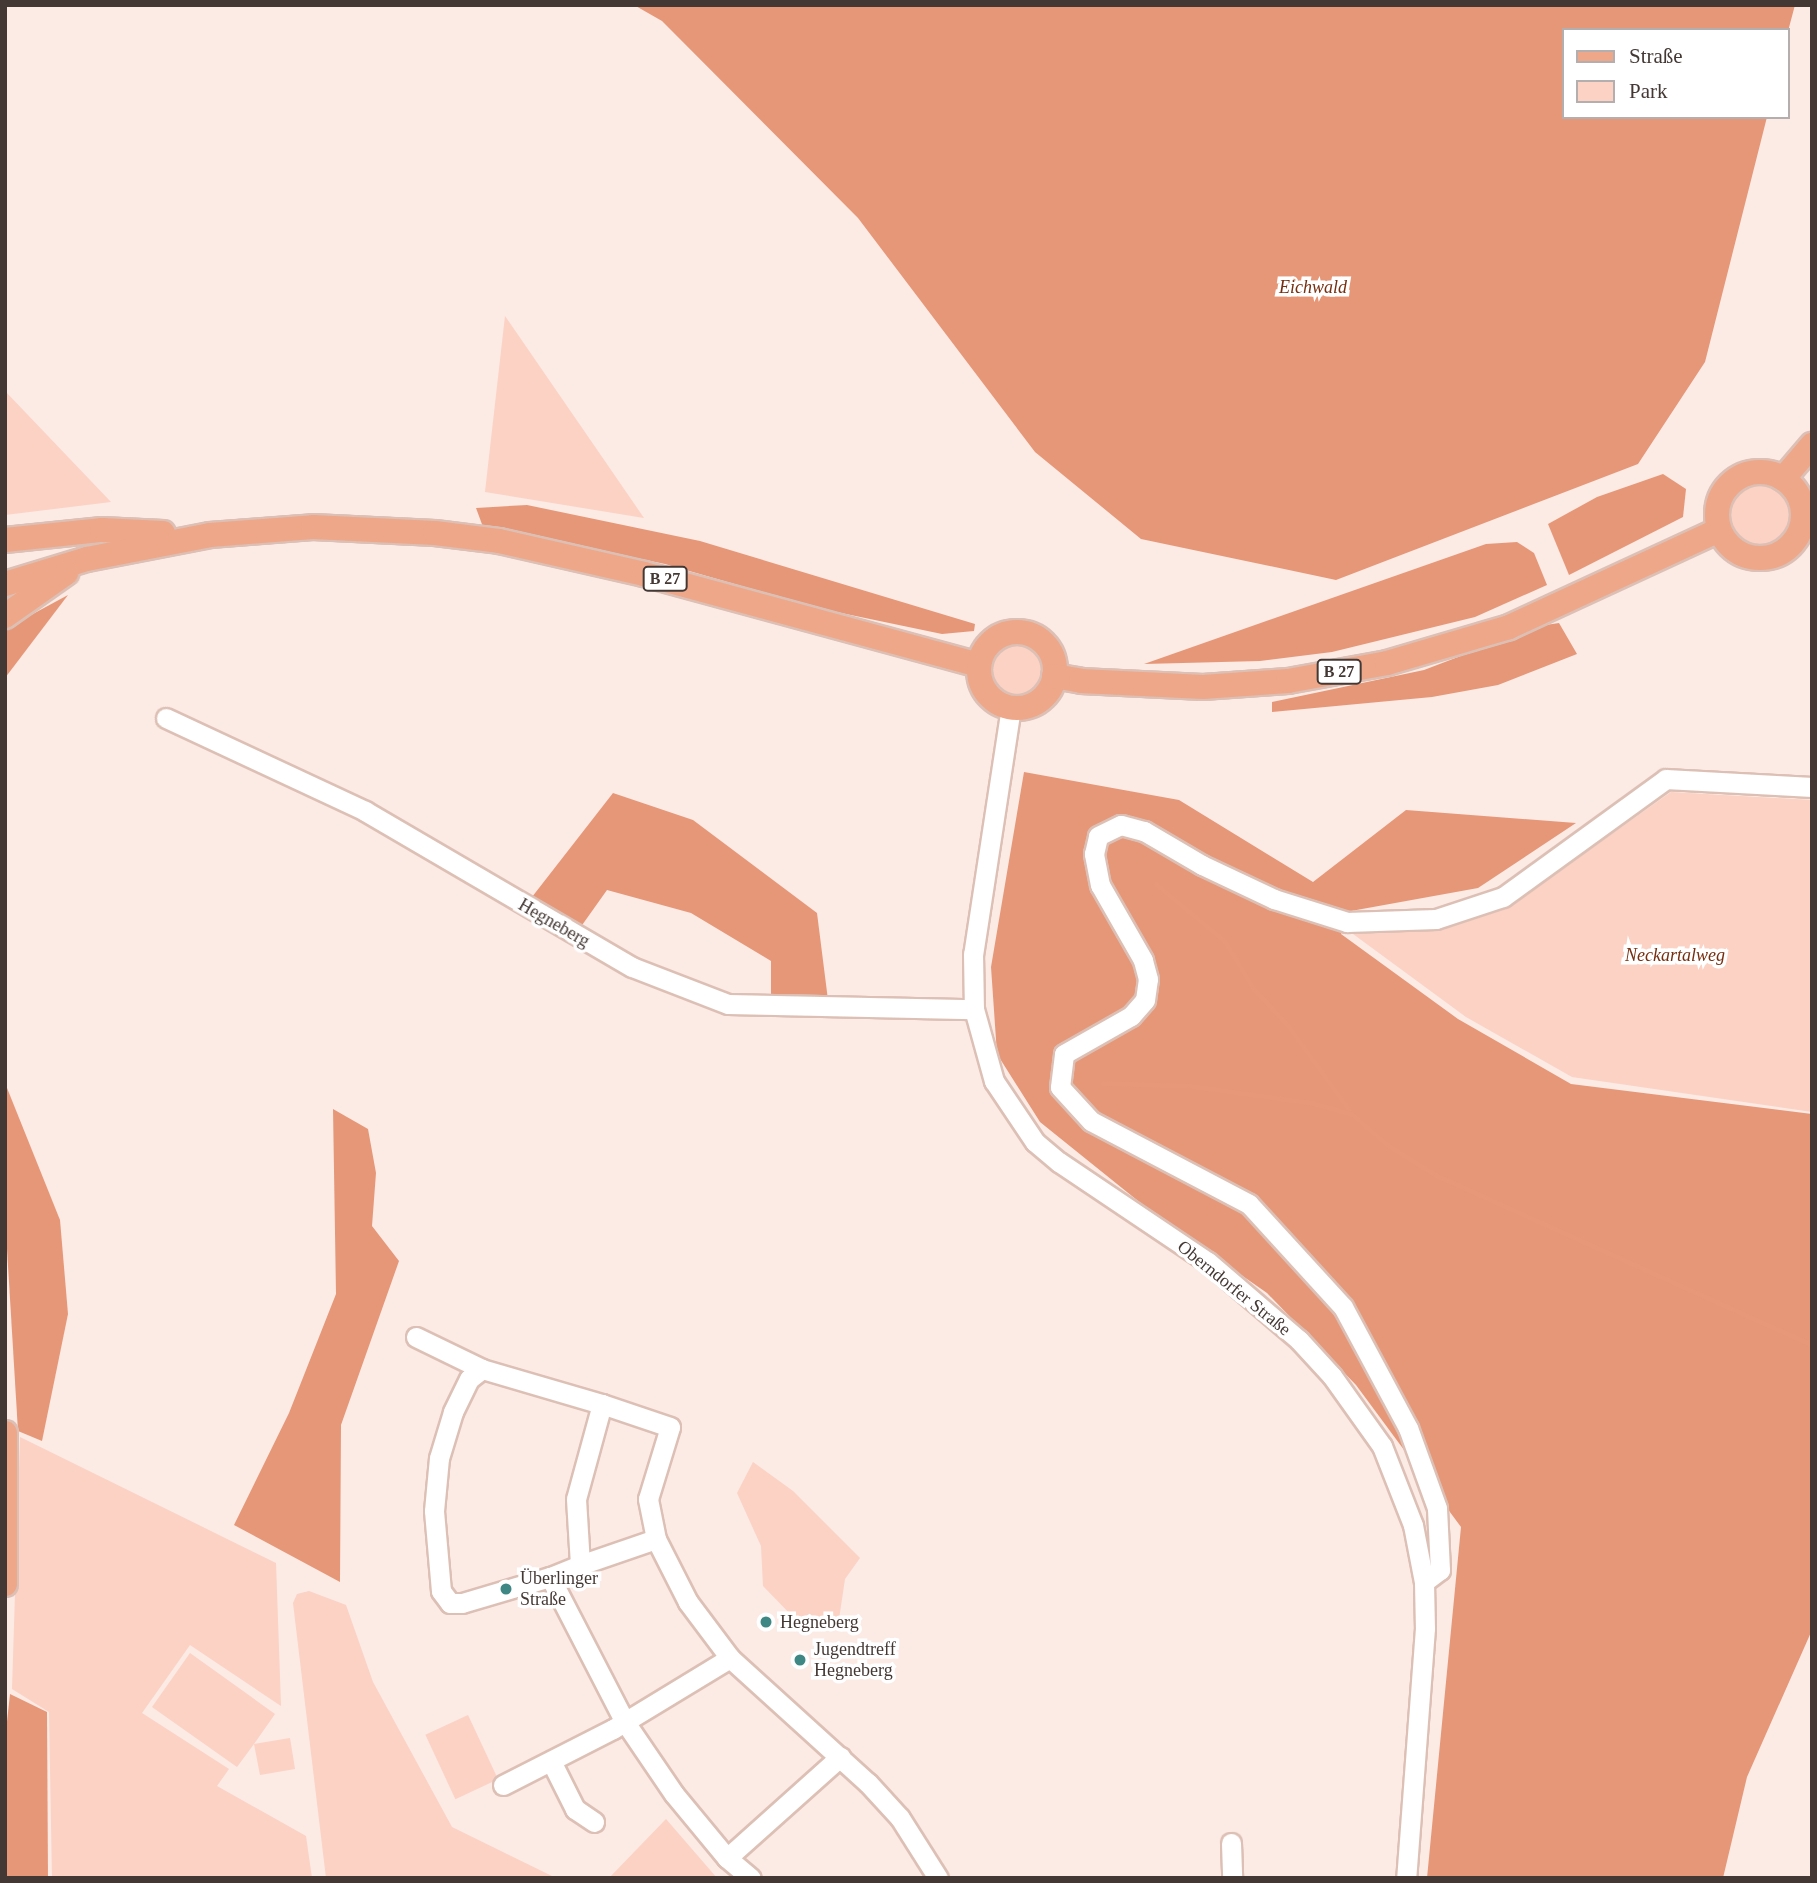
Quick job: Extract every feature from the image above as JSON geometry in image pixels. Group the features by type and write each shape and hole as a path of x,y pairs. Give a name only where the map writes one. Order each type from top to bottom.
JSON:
{"main road":[{"path":"1783,479 1812,444"},
{"path":"1757,472 1783,479 1800,500 1806,529 1786,549 1761,558 1736,551 1719,530 1718,504 1732,482 1757,472"},
{"name":"B 27","path":"5,584 87,559 210,535 313,527 435,533 499,541 644,574 979,665"},
{"path":"5,540 102,530 210,535"},
{"name":"B 27","path":"1054,676 1081,681 1203,687 1288,681 1387,663 1508,627 1719,530"},
{"name":"B 27","path":"5,615 87,559"},
{"path":"1022,632 1043,642 1054,664 1054,676 1039,700 1011,707 986,693 979,665 989,643 998,636 1022,632"},
{"path":"5,1433 5,1584"}],"street":[{"name":"Oberndorfer Straße","path":"1011,707 973,954 974,1009 994,1082 1035,1142 1208,1262 1299,1340 1362,1413 1402,1488 1424,1582 1425,1628 1406,1878"},
{"name":"Hegneberg","path":"166,718 365,811 632,967 728,1004 974,1009"},
{"path":"1424,1582 1440,1570 1437,1508 1408,1427 1343,1307 1249,1204 1091,1121 1060,1087 1065,1054 1131,1016 1145,1000 1148,979 1143,960 1100,885 1094,854 1098,836 1121,825 1144,831 1202,865 1274,899 1347,922 1436,919 1503,897 1666,779 1812,787"},
{"path":"416,1338 481,1369 670,1427 648,1499 656,1539 688,1602 730,1658 841,1757 900,1818 931,1874"},
{"path":"481,1369 469,1379 439,1458 434,1511 441,1591 450,1603 462,1603 550,1577 656,1539"},
{"path":"580,1565 576,1499 602,1405"},
{"path":"550,1577 625,1721 674,1794 727,1858 751,1878"},
{"path":"503,1785 625,1721 730,1658"},
{"path":"727,1858 841,1757"},
{"path":"551,1761 575,1809 594,1822"},
{"path":"1231,1843 1232,1878"}],"green space":[{"name":"Eichwald","path":"634,5 1795,5 1789,28 1562,28 1562,119 1766,119 1705,362 1638,464 1336,580 1141,539 1035,452 858,218 662,21"},
{"path":"505,316 644,518 485,492"},
{"path":"5,391 111,502 5,515"},
{"path":"1663,474 1686,489 1683,517 1569,575 1548,524 1597,497"},
{"path":"1760,486 1777,491 1785,499 1790,516 1785,533 1777,541 1760,546 1743,541 1735,533 1730,516 1735,499 1743,491"},
{"path":"527,505 700,541 975,624 974,631 942,634 822,609 665,564 483,527 476,508"},
{"path":"1517,542 1534,553 1547,585 1475,617 1332,652 1260,661 1144,664 1486,544"},
{"path":"68,595 5,678 5,629"},
{"path":"1559,623 1577,654 1498,685 1432,697 1272,712 1272,702 1424,670 1539,626"},
{"path":"1017,641 1038,650 1047,671 1038,692 1017,701 996,692 987,671 996,650"},
{"path":"1024,772 1179,800 1313,882 1406,810 1576,823 1478,888 1351,911 1341,934 1458,1019 1571,1084 1812,1114 1812,1630 1747,1777 1723,1878 1427,1878 1461,1527 1356,1385 1267,1293 1158,1217 1040,1122 997,1054 991,967"},
{"name":"Neckartalweg","path":"1671,792 1812,800 1812,1112 1572,1077 1466,1017 1349,931 1444,924 1506,909"},
{"path":"613,793 693,820 817,913 828,1000 771,1001 771,961 691,913 607,890 580,928 532,897"},
{"path":"5,1083 60,1220 68,1314 42,1441 18,1431 5,1216"},
{"path":"333,1109 368,1129 376,1173 372,1226 399,1261 341,1425 340,1582 234,1525 289,1413 336,1294"},
{"path":"20,1437 276,1563 281,1706 190,1645 142,1713 229,1769 217,1786 306,1836 312,1878 52,1878 49,1712 12,1689"},
{"path":"753,1462 793,1491 860,1558 845,1579 839,1619 797,1621 763,1586 761,1546 737,1493"},
{"path":"309,1591 346,1605 373,1682 452,1827 556,1878 326,1878 293,1603 297,1594"},
{"path":"190,1653 275,1714 237,1767 152,1707"},
{"path":"10,1694 47,1712 48,1878 5,1878 5,1740"},
{"path":"468,1715 498,1779 455,1799 425,1735"},
{"path":"290,1738 295,1769 260,1775 254,1744"},
{"path":"666,1819 717,1878 609,1878"}],"waterway":[{"path":"1156,884 1225,941 1254,989 1287,1024 1353,1115 1389,1146 1436,1175 1812,1345"},
{"path":"1103,1083 1191,1086 1313,1103 1351,1114"}],"place":[{"name":"Überlinger Straße","path":"506,1589"},
{"name":"Hegneberg","path":"766,1622"},
{"name":"Jugendtreff Hegneberg","path":"800,1660"}]}
